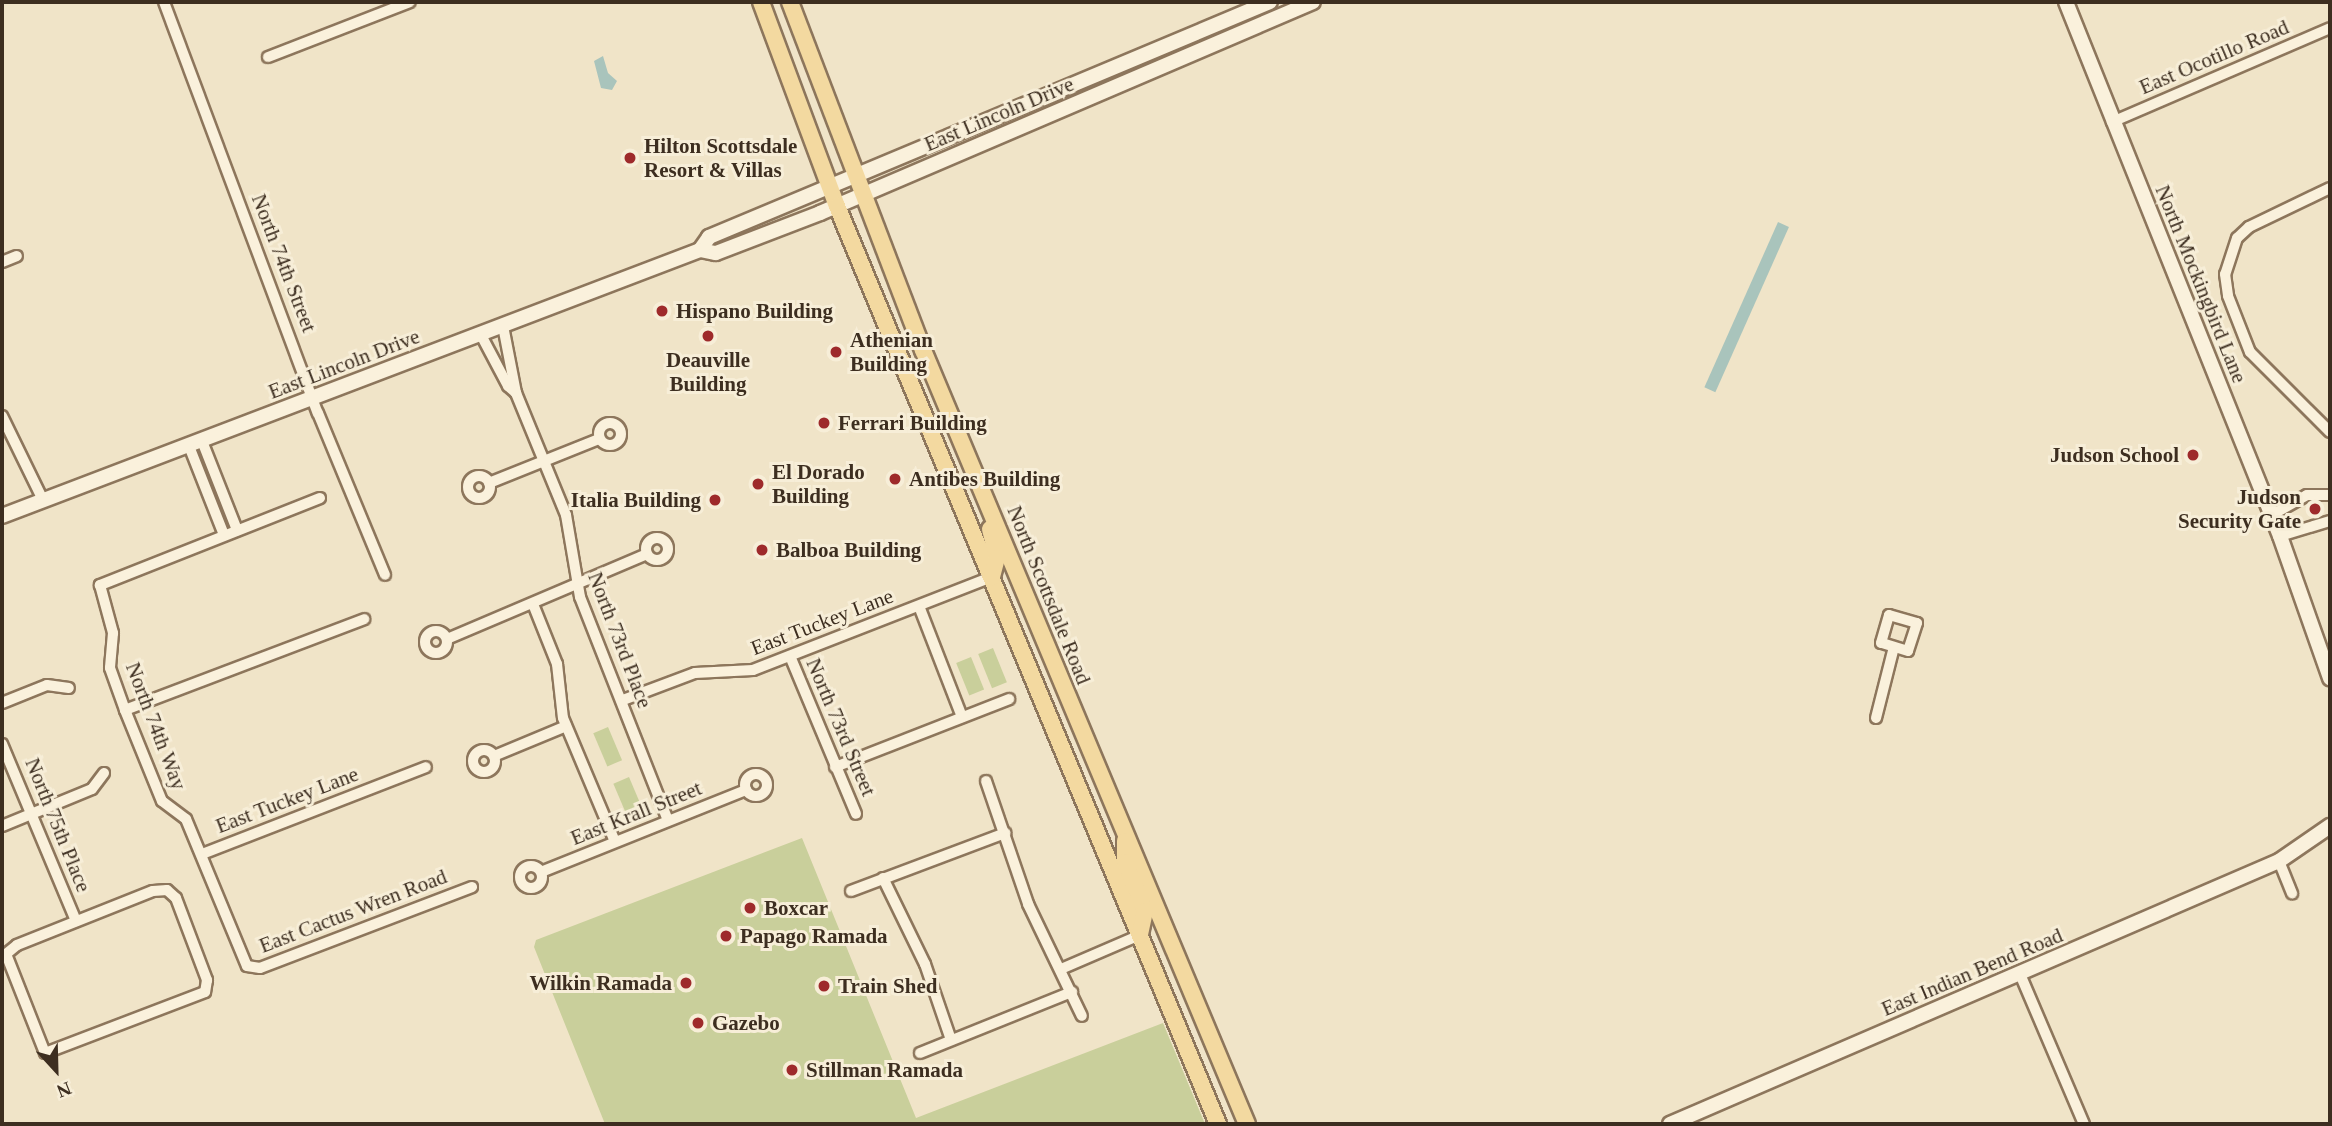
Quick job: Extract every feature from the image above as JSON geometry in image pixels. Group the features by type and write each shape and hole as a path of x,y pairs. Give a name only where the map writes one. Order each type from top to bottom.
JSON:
{"main road":[{"path":"761,2 836,206 928,421 1218,1124"},
{"name":"North Scottsdale Road","path":"790,2 861,197 1247,1124"},
{"name":"East Lincoln Drive","path":"700,250 709,237 854,179 1270,2"},
{"name":"East Lincoln Drive","path":"2,516 700,250 716,253 861,197 1312,2"},
{"name":"North Mockingbird Lane","path":"2066,2 2272,515 2330,678"},
{"path":"928,421 949,412"},
{"path":"990,508 997,558 992,577"},
{"path":"992,577 1012,589 1034,640 1055,666"},
{"name":"North Mockingbird Lane","path":"2297,582 2305,587 2330,653"},
{"name":"East Indian Bend Road","path":"2283,858 2330,826"},
{"path":"1125,832 1125,862 1145,911 1140,935"},
{"name":"East Indian Bend Road","path":"1670,1124 2330,837"},
{"path":"1140,935 1161,948 1185,1002 1207,1033"}],"street":[{"name":"North 74th Street","path":"164,2 313,398 385,575"},
{"path":"268,57 410,2"},
{"name":"East Ocotillo Road","path":"2115,128 2330,29"},
{"path":"2330,188 2261,217 2237,238 2225,274 2228,296 2250,352 2330,432"},
{"path":"2,262 18,256"},
{"name":"North 73rd Place","path":"503,326 516,393 566,515 577,584 668,820"},
{"name":"North 73rd Place","path":"481,335 508,386 516,393"},
{"path":"2,416 43,500"},
{"path":"489,482 599,439"},
{"path":"196,443 237,530"},
{"path":"196,443 224,535 320,498"},
{"path":"2272,515 2317,492 2330,496"},
{"path":"2280,536 2330,521"},
{"name":"North 74th Way","path":"224,535 100,585 114,633 110,668 125,710 162,802 186,819 247,966"},
{"path":"447,639 647,554"},
{"name":"East Tuckey Lane","path":"623,700 682,676 747,671 992,577"},
{"path":"533,604 557,664 566,726 615,842"},
{"path":"919,606 962,717"},
{"path":"125,710 364,619"},
{"path":"1876,718 1894,647"},
{"name":"North 73rd Street","path":"790,656 856,814"},
{"path":"2,703 47,685 69,688"},
{"path":"835,766 1009,699"},
{"path":"494,756 566,726"},
{"name":"North 75th Place","path":"2,744 76,921"},
{"name":"East Tuckey Lane","path":"202,854 426,767"},
{"path":"2,826 92,789 104,773"},
{"path":"986,782 1028,904 1082,1016"},
{"name":"East Krall Street","path":"541,872 746,790"},
{"path":"850,891 1005,834"},
{"path":"2283,858 2292,894"},
{"path":"883,878 925,964 951,1040"},
{"name":"East Cactus Wren Road","path":"247,966 260,968 471,887"},
{"path":"167,890 176,898 207,980 205,992 45,1053 6,954 17,944 76,921 167,890"},
{"path":"1061,969 1140,935"},
{"path":"2020,974 2084,1124"},
{"path":"920,1054 1072,992"}],"green space":[{"path":"993,648 1007,682 992,688 978,654"},
{"path":"971,657 984,689 969,695 956,663"},
{"path":"608,727 622,760 607,766 593,733"},
{"path":"629,777 643,810 627,817 613,784"},
{"path":"802,838 916,1118 1163,1023 1205,1124 605,1124 534,947 536,940"}],"water":[{"path":"603,56 608,73 617,81 612,90 601,88 594,61"},
{"path":"1778,222 1789,227 1715,392 1704,387"}],"place":[{"name":"Hilton Scottsdale Resort & Villas","path":"630,158"},
{"name":"Hispano Building","path":"662,311"},
{"name":"Deauville Building","path":"708,336"},
{"name":"Athenian Building","path":"836,352"},
{"name":"Ferrari Building","path":"824,423"},
{"name":"Judson School","path":"2193,455"},
{"name":"Antibes Building","path":"895,479"},
{"name":"El Dorado Building","path":"758,484"},
{"name":"Italia Building","path":"715,500"},
{"name":"Judson Security Gate","path":"2315,509"},
{"name":"Balboa Building","path":"762,550"},
{"name":"Boxcar","path":"750,908"},
{"name":"Papago Ramada","path":"726,936"},
{"name":"Wilkin Ramada","path":"686,983"},
{"name":"Train Shed","path":"824,986"},
{"name":"Gazebo","path":"698,1023"},
{"name":"Stillman Ramada","path":"792,1070"}]}
